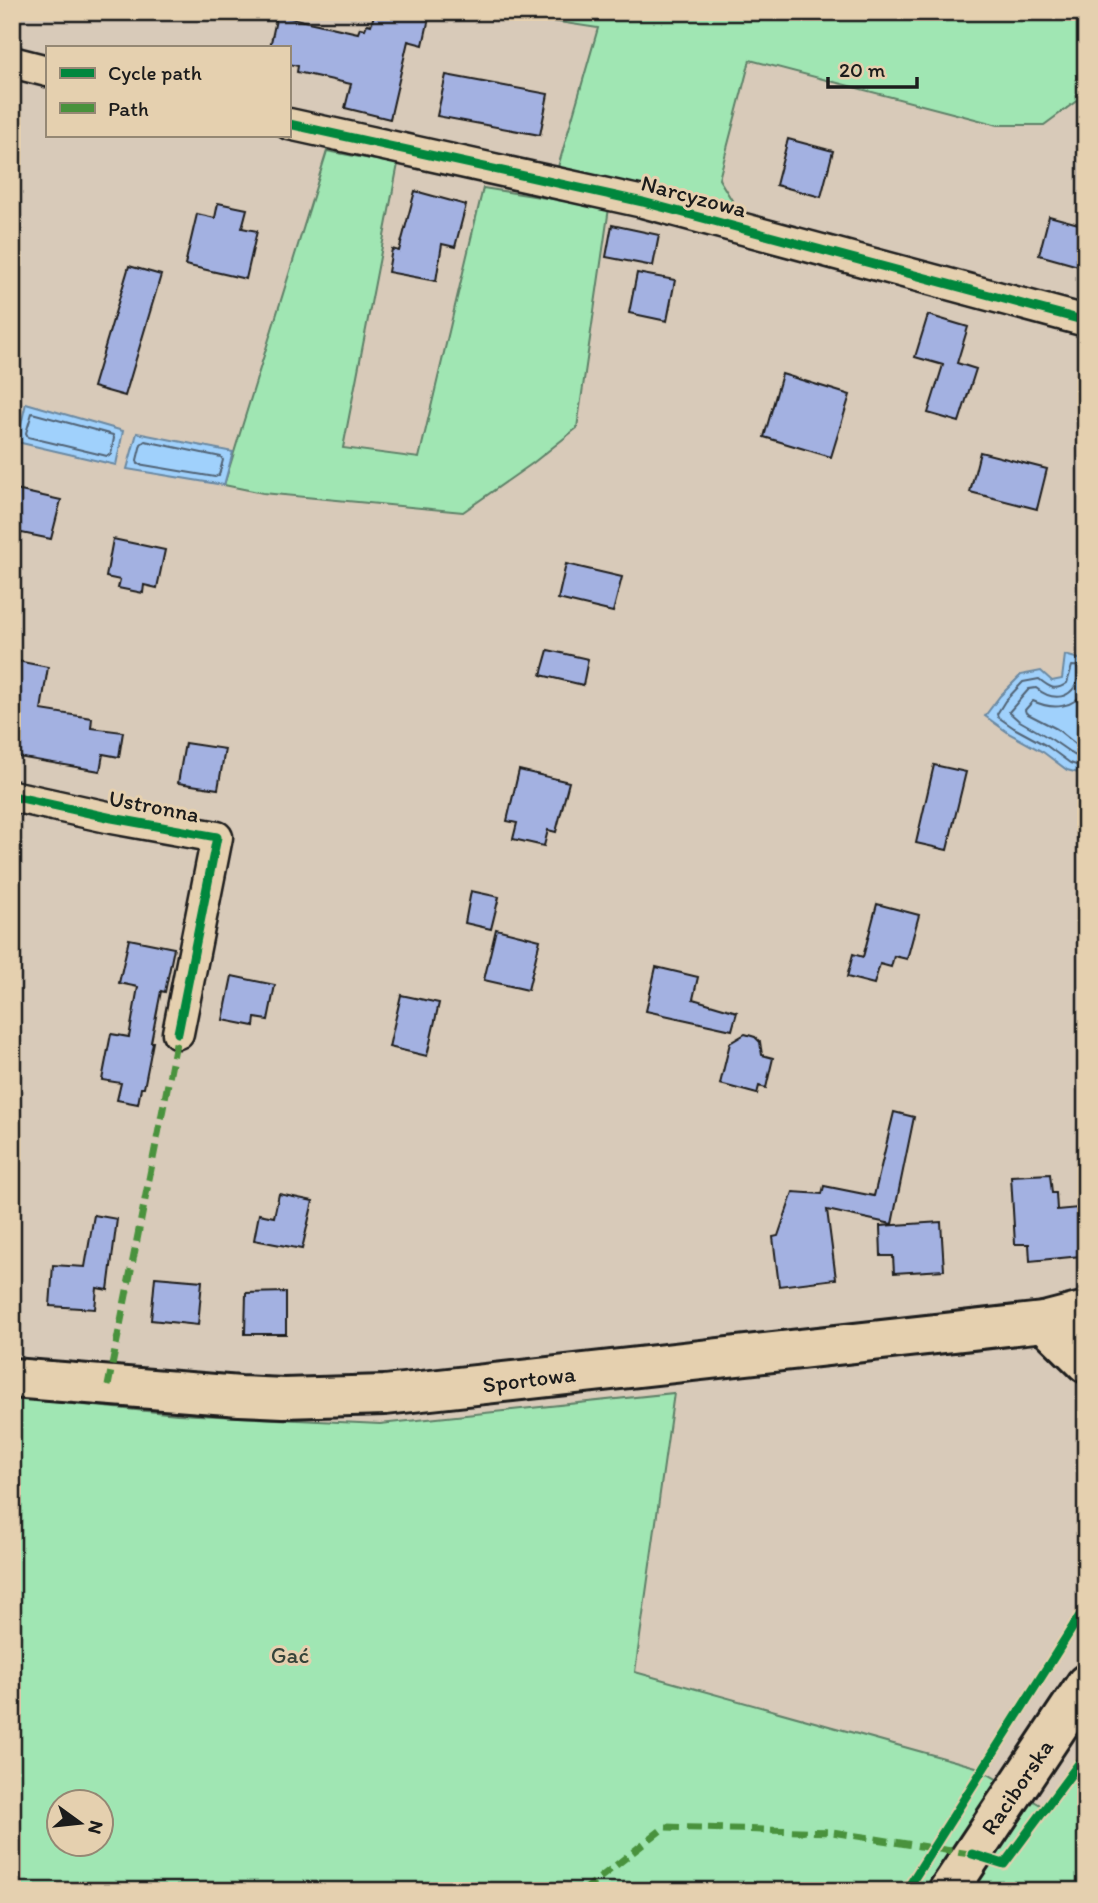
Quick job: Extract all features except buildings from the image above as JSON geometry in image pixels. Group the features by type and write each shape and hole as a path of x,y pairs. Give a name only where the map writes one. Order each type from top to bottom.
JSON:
{"main road":[{"name":"Sportowa","path":"12,1378 217,1395 334,1398 423,1392 1044,1322 1086,1311"},
{"name":"Sportowa","path":"1044,1322 1086,1331"},
{"path":"1044,1322 1086,1363"},
{"name":"Raciborska","path":"948,1891 1086,1684"}],"street":[{"path":"12,62 46,71"},
{"name":"Narcyzowa","path":"290,124 643,202 1086,321"},
{"name":"Ustronna","path":"12,796 217,837 178,1033"}],"green space":[{"path":"494,12 1086,12 1086,94 1044,125 998,125 750,60 719,179 736,207 558,167 598,28"},
{"path":"327,151 398,164 343,448 419,458 483,188 609,208 577,428 463,512 263,493 224,485"},
{"name":"Gać","path":"674,1393 635,1672 976,1767 1049,1810 1086,1760 1086,1891 12,1891 12,1398 177,1414 380,1424"}],"water":[{"path":"26,403 123,431 116,465 17,442"},
{"path":"137,433 233,452 224,485 127,469"},
{"path":"1065,655 1086,661 1086,775 1067,770 985,716 1021,675 1041,671 1052,681 1062,679"}],"marked path":[{"path":"108,1386 178,1033"},
{"path":"583,1891 665,1827 832,1832 976,1855"}],"cycle path":[{"path":"290,124 643,202 1086,321"},
{"path":"12,796 217,837 178,1033"},
{"path":"906,1891 1086,1606"},
{"path":"972,1854 1004,1864 1086,1754"}]}
